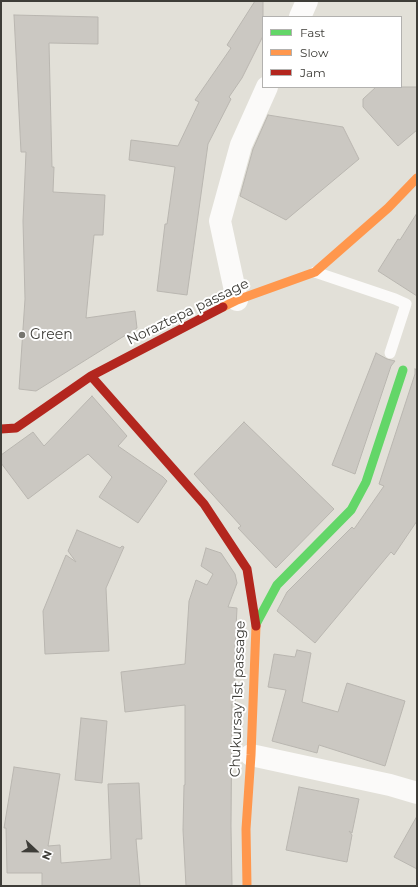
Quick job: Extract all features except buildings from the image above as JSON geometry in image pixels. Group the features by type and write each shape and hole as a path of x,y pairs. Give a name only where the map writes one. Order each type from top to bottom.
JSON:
{"street":[{"path":"300,16 307,1"},
{"path":"237,300 220,221 241,145 268,88"},
{"name":"Noraztepa passage","path":"1,429 16,428 91,376 237,300 315,272 388,208 417,178"},
{"path":"256,624 277,585 351,510 366,482 403,370"},
{"name":"Chukursay 1st passage","path":"91,376 204,504 248,569 256,624 251,755 246,829 247,886"},
{"path":"251,755 390,785 417,793"}],"lane":[{"path":"315,272 406,304 390,353"}],"traffic: fast":[{"path":"256,624 277,585 351,510 366,482 403,370"}],"traffic: slow":[{"path":"223,307 237,300 315,272 388,208 417,178"},
{"path":"247,886 246,829 251,755 256,626"}],"traffic: jam":[{"path":"1,429 16,428 91,376 223,307"},
{"path":"91,376 204,504 247,569 256,626"}],"place":[{"name":"Green","path":"22,335"}]}
